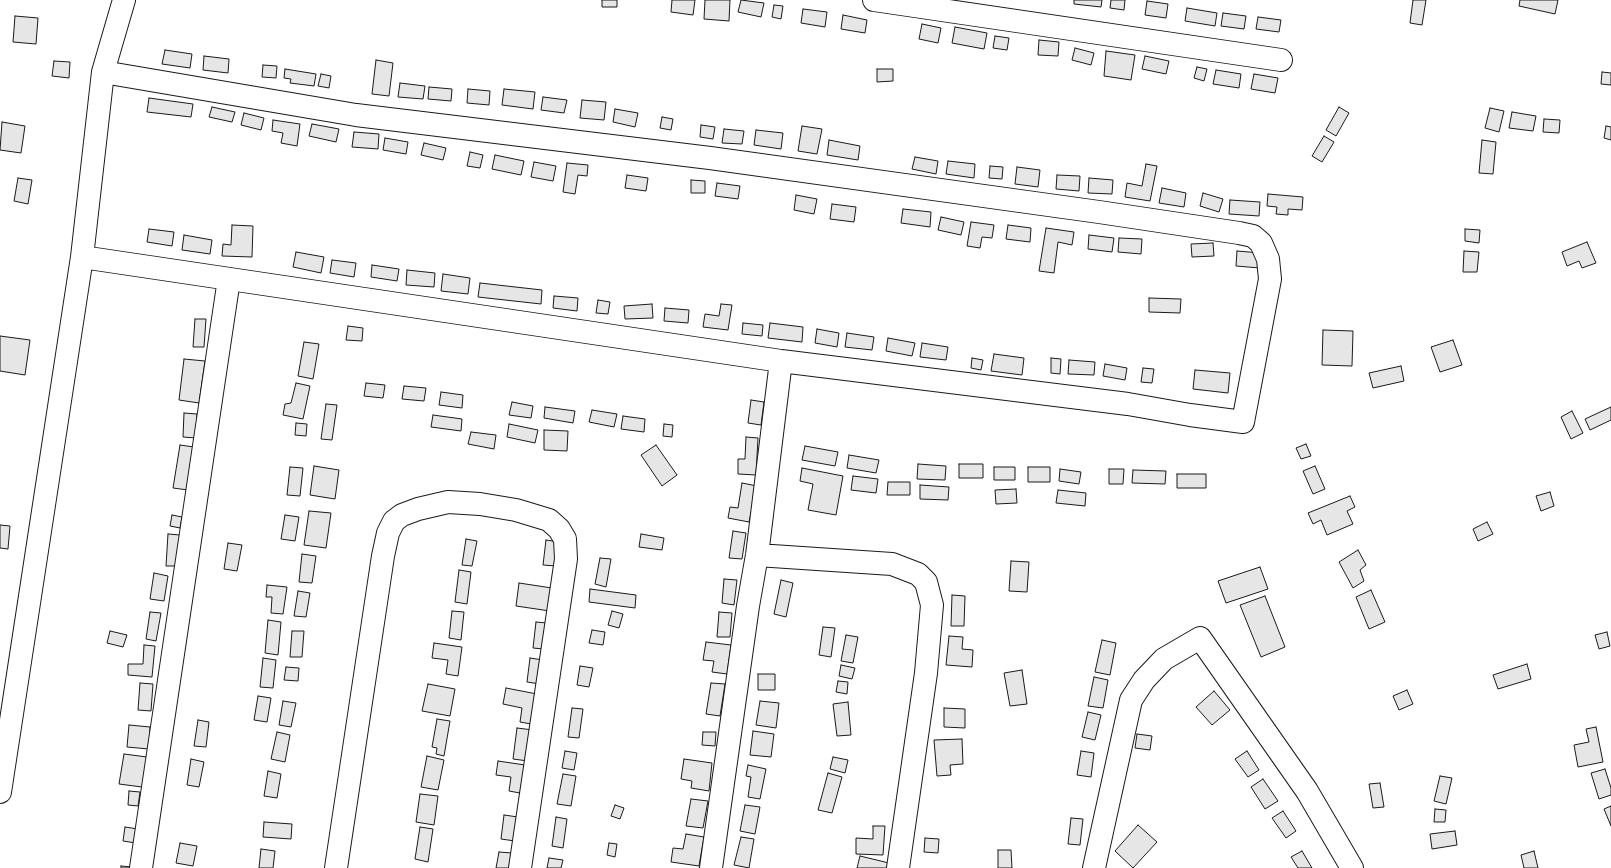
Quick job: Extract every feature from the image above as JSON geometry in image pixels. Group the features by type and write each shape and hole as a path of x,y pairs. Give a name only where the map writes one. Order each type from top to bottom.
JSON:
{"street":[{"path":"0,792 82,257 103,72 124,0"},
{"path":"874,0 1281,60"},
{"path":"82,257 781,361 1128,404 1242,422 1270,279 1268,259 1261,243 1252,236 1239,233 718,159 356,115 103,72"},
{"path":"141,868 229,279"},
{"path":"711,868 748,606 757,555 781,361"},
{"path":"336,868 383,556 388,533 394,521 402,516 418,509 448,502 480,504 516,510 549,520 560,529 565,539 566,558 520,868"},
{"path":"757,555 892,564 918,574 926,582 932,605 926,673 898,868"},
{"path":"1094,868 1132,700 1144,680 1164,659 1200,638 1307,791 1352,868"}],"building":[{"path":"602,0 617,0 617,7 602,7"},
{"path":"672,0 695,0 693,15 671,12"},
{"path":"705,0 730,0 729,21 704,19"},
{"path":"741,0 764,3 761,17 738,12"},
{"path":"1074,0 1102,0 1101,7 1074,4"},
{"path":"1111,0 1125,0 1124,10 1110,8"},
{"path":"1413,0 1426,0 1422,25 1410,23"},
{"path":"1520,0 1558,0 1555,14 1519,6"},
{"path":"1147,1 1168,4 1166,18 1145,15"},
{"path":"774,5 783,6 781,19 772,17"},
{"path":"1187,8 1217,13 1215,26 1185,21"},
{"path":"803,9 827,12 825,27 801,23"},
{"path":"1223,13 1246,16 1244,29 1221,26"},
{"path":"843,15 867,20 865,33 841,29"},
{"path":"15,16 38,18 36,44 13,42"},
{"path":"1258,17 1281,20 1279,32 1256,29"},
{"path":"922,24 941,28 938,43 919,39"},
{"path":"955,27 987,33 984,49 952,43"},
{"path":"995,36 1009,38 1007,50 993,48"},
{"path":"1039,40 1059,42 1058,56 1038,55"},
{"path":"1075,48 1094,53 1091,65 1072,60"},
{"path":"165,50 192,54 190,68 162,64"},
{"path":"1106,51 1135,55 1131,80 1104,76"},
{"path":"204,56 229,59 228,73 203,70"},
{"path":"1145,56 1169,61 1166,74 1142,69"},
{"path":"376,60 393,63 389,96 372,94"},
{"path":"54,61 70,62 69,78 52,76"},
{"path":"263,65 277,66 276,78 262,77"},
{"path":"1197,67 1207,69 1204,81 1194,78"},
{"path":"285,69 316,74 314,86 290,83 291,79 284,78"},
{"path":"877,69 893,69 893,81 877,82"},
{"path":"1216,70 1241,74 1239,88 1213,84"},
{"path":"1602,72 1611,73 1611,85 1601,84"},
{"path":"321,74 331,76 329,88 318,86"},
{"path":"1254,74 1278,78 1275,93 1251,89"},
{"path":"400,83 425,86 423,99 398,97"},
{"path":"429,87 452,89 451,101 428,99"},
{"path":"468,89 490,91 489,105 467,103"},
{"path":"504,89 535,92 533,109 502,105"},
{"path":"543,97 567,100 564,113 541,110"},
{"path":"149,98 193,104 191,117 147,112"},
{"path":"582,100 606,102 604,120 580,118"},
{"path":"212,107 235,112 232,122 209,117"},
{"path":"1339,107 1349,113 1336,136 1326,130"},
{"path":"1490,108 1504,111 1499,132 1485,128"},
{"path":"615,109 638,113 635,127 613,122"},
{"path":"1512,112 1536,116 1533,131 1509,128"},
{"path":"244,113 264,118 261,130 241,125"},
{"path":"662,117 673,119 671,130 660,128"},
{"path":"1544,119 1560,120 1559,133 1543,132"},
{"path":"273,120 300,124 297,146 281,143 283,133 272,131"},
{"path":"2,122 25,126 21,153 0,150"},
{"path":"312,124 339,129 336,142 309,136"},
{"path":"701,125 715,127 713,139 700,137"},
{"path":"802,126 822,129 817,154 798,151"},
{"path":"1606,126 1611,127 1611,140 1604,138"},
{"path":"724,129 744,131 742,144 722,143"},
{"path":"756,130 783,133 781,149 754,145"},
{"path":"354,132 379,134 378,149 352,147"},
{"path":"1324,136 1334,142 1322,162 1312,156"},
{"path":"385,138 408,142 406,154 383,150"},
{"path":"829,140 860,146 858,160 827,155"},
{"path":"1482,140 1496,142 1493,174 1479,173"},
{"path":"424,143 446,148 443,160 421,155"},
{"path":"470,152 483,155 480,168 467,166"},
{"path":"495,155 524,161 521,175 492,169"},
{"path":"915,157 938,161 936,174 912,169"},
{"path":"948,161 975,164 974,178 946,174"},
{"path":"534,162 556,166 553,181 531,177"},
{"path":"567,163 588,165 587,176 578,175 575,194 563,192"},
{"path":"1146,164 1157,166 1150,201 1125,197 1127,183 1142,186"},
{"path":"990,166 1003,167 1002,179 989,178"},
{"path":"1017,167 1040,170 1038,187 1015,184"},
{"path":"627,175 648,178 646,191 625,188"},
{"path":"1057,175 1080,176 1079,191 1056,189"},
{"path":"18,178 32,180 28,204 14,201"},
{"path":"1089,178 1113,180 1112,194 1088,193"},
{"path":"691,180 705,181 705,193 691,193"},
{"path":"717,183 740,186 738,199 715,196"},
{"path":"1162,188 1186,193 1184,207 1159,203"},
{"path":"1203,193 1223,199 1219,212 1200,206"},
{"path":"1268,194 1303,197 1302,210 1288,209 1288,215 1276,214 1277,207 1267,206"},
{"path":"796,195 817,199 814,214 794,210"},
{"path":"1230,200 1260,202 1259,216 1229,214"},
{"path":"832,204 856,207 854,222 830,219"},
{"path":"903,209 931,212 930,227 901,223"},
{"path":"941,217 964,222 961,235 938,230"},
{"path":"971,222 994,225 992,238 982,237 980,248 967,246"},
{"path":"232,225 253,226 252,257 222,256 223,244 231,245"},
{"path":"1008,225 1031,228 1030,242 1006,239"},
{"path":"1046,228 1074,232 1072,245 1058,242 1054,273 1039,271"},
{"path":"149,229 174,232 172,246 147,242"},
{"path":"1465,229 1480,230 1479,243 1465,241"},
{"path":"184,235 212,240 210,254 182,250"},
{"path":"1089,235 1114,238 1112,252 1088,249"},
{"path":"1119,238 1142,239 1141,254 1118,252"},
{"path":"1587,242 1596,263 1582,268 1579,261 1567,266 1562,252"},
{"path":"1213,243 1214,256 1192,257 1191,244"},
{"path":"1237,251 1261,253 1260,268 1236,266"},
{"path":"1464,251 1479,252 1477,272 1463,272"},
{"path":"296,252 324,257 321,273 293,267"},
{"path":"332,260 356,263 354,277 330,273"},
{"path":"372,265 399,269 397,281 371,277"},
{"path":"407,270 435,273 434,287 406,285"},
{"path":"443,274 470,278 468,294 441,291"},
{"path":"480,283 542,290 541,304 478,297"},
{"path":"554,296 578,298 577,311 553,308"},
{"path":"1149,298 1181,299 1180,313 1149,312"},
{"path":"598,300 610,302 608,314 596,313"},
{"path":"652,304 653,318 625,319 624,306"},
{"path":"721,304 732,305 728,330 703,327 705,314 719,316"},
{"path":"665,308 689,310 688,323 664,321"},
{"path":"195,319 206,319 204,347 193,347"},
{"path":"743,323 763,325 762,336 742,334"},
{"path":"770,323 803,327 802,342 768,338"},
{"path":"348,326 363,328 362,341 346,340"},
{"path":"817,329 839,333 837,347 815,343"},
{"path":"1323,330 1353,331 1352,366 1322,365"},
{"path":"847,333 874,337 872,350 845,347"},
{"path":"0,336 30,340 25,375 0,371"},
{"path":"888,338 915,343 912,356 886,351"},
{"path":"1453,340 1462,365 1440,372 1431,347"},
{"path":"304,342 319,344 313,379 298,376"},
{"path":"922,343 948,347 946,360 920,357"},
{"path":"994,354 1024,358 1022,375 991,371"},
{"path":"972,358 983,360 981,370 971,368"},
{"path":"1051,358 1061,359 1060,374 1051,373"},
{"path":"184,359 205,361 199,403 179,400"},
{"path":"1069,360 1095,362 1094,375 1068,374"},
{"path":"1105,364 1127,368 1125,380 1103,376"},
{"path":"1401,366 1404,381 1373,388 1369,373"},
{"path":"1143,368 1154,369 1152,383 1141,382"},
{"path":"1195,370 1230,373 1228,393 1193,389"},
{"path":"296,383 310,386 303,419 283,415 285,404 291,403"},
{"path":"366,383 385,385 383,398 364,396"},
{"path":"404,386 426,388 424,401 402,399"},
{"path":"441,392 463,395 462,408 439,405"},
{"path":"751,400 764,402 761,425 748,423"},
{"path":"512,402 533,406 531,418 509,415"},
{"path":"326,404 337,405 332,440 321,439"},
{"path":"545,407 575,411 573,423 544,418"},
{"path":"1611,407 1611,420 1590,430 1585,419"},
{"path":"592,410 617,414 614,427 589,422"},
{"path":"1572,411 1583,433 1571,439 1561,417"},
{"path":"184,413 197,414 196,438 183,437"},
{"path":"433,415 462,419 461,431 431,427"},
{"path":"623,416 645,419 644,432 621,429"},
{"path":"296,423 307,424 306,436 295,435"},
{"path":"509,424 538,430 535,443 507,437"},
{"path":"664,424 673,425 672,437 663,436"},
{"path":"544,430 568,431 567,451 544,450"},
{"path":"471,432 496,435 494,449 468,444"},
{"path":"746,437 758,438 756,475 738,474 738,459 745,459"},
{"path":"1306,444 1311,456 1301,459 1296,448"},
{"path":"180,445 194,447 188,490 173,488"},
{"path":"656,445 677,475 662,486 641,455"},
{"path":"805,446 838,452 835,466 802,460"},
{"path":"849,455 879,460 876,473 847,468"},
{"path":"918,464 946,466 945,480 917,479"},
{"path":"959,464 983,464 983,478 959,478"},
{"path":"314,466 339,470 335,499 310,495"},
{"path":"1315,466 1325,489 1313,494 1303,471"},
{"path":"290,467 303,468 300,496 287,495"},
{"path":"994,467 1015,467 1015,480 994,480"},
{"path":"1028,467 1050,467 1050,482 1028,482"},
{"path":"802,468 843,476 836,515 808,510 813,484 800,481"},
{"path":"1060,469 1081,472 1079,484 1059,481"},
{"path":"1109,469 1124,469 1123,484 1109,484"},
{"path":"1133,470 1166,471 1165,484 1132,483"},
{"path":"1177,474 1206,474 1206,488 1177,488"},
{"path":"853,476 878,479 876,493 851,490"},
{"path":"888,482 910,482 910,495 887,495"},
{"path":"742,483 757,486 749,522 728,518 730,507 738,508"},
{"path":"920,485 949,487 948,500 920,499"},
{"path":"1016,489 1017,503 996,504 995,490"},
{"path":"1058,490 1086,493 1085,506 1056,503"},
{"path":"1550,492 1554,506 1541,511 1536,496"},
{"path":"1350,496 1355,507 1347,511 1353,524 1327,535 1321,520 1313,524 1308,513"},
{"path":"309,511 331,513 326,548 304,545"},
{"path":"172,515 182,517 180,528 170,526"},
{"path":"285,515 299,517 295,541 281,539"},
{"path":"1487,522 1493,534 1478,541 1473,529"},
{"path":"0,525 10,526 8,549 0,548"},
{"path":"733,531 746,533 742,559 729,558"},
{"path":"168,534 180,535 178,566 166,566"},
{"path":"641,534 664,538 662,550 639,547"},
{"path":"466,539 477,541 472,566 462,565"},
{"path":"546,540 559,542 556,566 543,565"},
{"path":"228,543 242,545 237,571 224,569"},
{"path":"1358,550 1366,565 1360,570 1364,581 1353,588 1339,562"},
{"path":"302,554 316,556 312,583 299,582"},
{"path":"600,558 611,559 606,587 595,584"},
{"path":"1011,561 1029,562 1027,592 1009,591"},
{"path":"1260,567 1268,589 1226,603 1218,581"},
{"path":"459,570 471,572 467,604 455,602"},
{"path":"154,573 168,576 164,601 150,599"},
{"path":"724,579 737,580 734,605 722,603"},
{"path":"781,580 793,583 786,617 774,614"},
{"path":"519,583 552,588 550,611 516,606"},
{"path":"267,585 287,587 283,614 271,613 272,597 266,597"},
{"path":"590,589 636,595 635,608 589,602"},
{"path":"1371,590 1385,622 1369,629 1356,597"},
{"path":"298,591 310,593 306,617 294,616"},
{"path":"952,595 965,596 964,626 951,626"},
{"path":"1265,596 1285,647 1261,657 1240,605"},
{"path":"452,611 464,612 461,640 449,638"},
{"path":"612,611 623,614 619,628 608,625"},
{"path":"150,612 161,613 156,641 146,639"},
{"path":"719,612 732,613 730,637 717,637"},
{"path":"268,620 281,622 278,655 265,653"},
{"path":"536,622 547,623 544,649 533,648"},
{"path":"823,627 835,628 831,657 819,655"},
{"path":"592,630 605,632 603,645 589,643"},
{"path":"110,631 127,635 123,647 107,643"},
{"path":"292,631 304,631 302,657 290,657"},
{"path":"1607,632 1610,646 1599,649 1595,635"},
{"path":"846,635 858,637 853,663 841,661"},
{"path":"949,636 963,637 962,649 973,650 972,667 946,665"},
{"path":"1102,640 1116,643 1110,675 1095,672"},
{"path":"706,642 731,645 727,674 712,672 714,661 703,660"},
{"path":"434,643 462,647 458,676 446,674 448,660 432,658"},
{"path":"144,645 155,646 152,677 128,675 128,664 143,664"},
{"path":"263,658 276,660 273,688 260,687"},
{"path":"530,658 543,660 540,684 527,682"},
{"path":"1527,664 1531,679 1498,689 1493,675"},
{"path":"841,665 855,668 852,679 839,676"},
{"path":"580,666 593,668 589,687 577,685"},
{"path":"286,667 299,668 298,681 284,680"},
{"path":"1022,670 1027,704 1010,706 1004,673"},
{"path":"758,674 775,674 775,690 758,690"},
{"path":"1094,677 1108,680 1103,708 1088,706"},
{"path":"838,681 848,682 847,694 836,692"},
{"path":"140,683 153,684 151,711 138,710"},
{"path":"711,683 725,684 720,716 706,714"},
{"path":"428,684 455,689 450,716 422,711"},
{"path":"506,688 537,694 531,724 520,722 522,708 503,704"},
{"path":"1407,690 1413,704 1399,710 1393,696"},
{"path":"1214,691 1230,710 1212,725 1196,707"},
{"path":"258,696 271,698 267,722 254,720"},
{"path":"283,701 296,703 291,727 279,725"},
{"path":"760,701 779,703 776,728 756,725"},
{"path":"848,702 851,735 837,736 833,704"},
{"path":"572,708 583,709 579,738 568,737"},
{"path":"944,708 965,709 965,728 944,727"},
{"path":"1088,712 1101,715 1095,740 1082,737"},
{"path":"437,719 450,721 444,756 436,754 437,748 432,747"},
{"path":"198,720 209,722 206,747 194,746"},
{"path":"129,725 150,727 149,749 127,747"},
{"path":"1596,727 1603,762 1578,767 1574,745 1589,742 1586,729"},
{"path":"517,728 533,730 528,761 513,759"},
{"path":"753,731 774,734 771,757 750,755"},
{"path":"277,732 290,735 285,762 271,759"},
{"path":"703,732 716,732 715,746 702,745"},
{"path":"1137,734 1152,736 1150,750 1135,748"},
{"path":"962,739 963,764 950,765 951,775 937,776 934,740"},
{"path":"565,751 577,753 574,770 562,768"},
{"path":"1081,751 1094,753 1091,777 1077,775"},
{"path":"1247,751 1259,770 1248,777 1235,759"},
{"path":"124,754 147,757 142,787 119,784"},
{"path":"427,756 444,760 438,790 421,787"},
{"path":"833,757 848,760 845,773 830,769"},
{"path":"191,759 204,762 199,787 187,785"},
{"path":"684,759 712,763 709,791 691,788 692,781 681,779"},
{"path":"498,761 525,765 520,793 509,791 511,777 496,775"},
{"path":"748,765 766,769 760,799 748,797 751,777 746,776"},
{"path":"1605,769 1611,788 1611,795 1599,799 1591,773"},
{"path":"268,771 281,774 277,798 264,796"},
{"path":"828,773 842,777 832,813 818,810"},
{"path":"563,774 576,776 571,806 557,804"},
{"path":"1440,776 1452,778 1446,804 1434,801"},
{"path":"1263,779 1278,801 1265,809 1251,787"},
{"path":"1380,783 1384,807 1373,808 1369,784"},
{"path":"129,791 140,792 138,806 128,805"},
{"path":"420,794 438,796 434,825 416,822"},
{"path":"691,799 708,801 703,828 686,826"},
{"path":"615,805 624,808 620,819 611,816"},
{"path":"745,805 760,807 755,834 740,831"},
{"path":"1611,806 1611,826 1604,809"},
{"path":"1435,809 1446,810 1445,822 1434,822"},
{"path":"1283,811 1296,831 1286,838 1272,818"},
{"path":"504,815 518,817 515,841 501,839"},
{"path":"556,817 567,819 563,848 552,846"},
{"path":"1071,818 1083,819 1080,845 1068,844"},
{"path":"264,822 292,824 291,839 263,837"},
{"path":"1138,825 1157,842 1133,868 1115,851"},
{"path":"873,826 885,826 883,855 856,854 856,838 873,839"},
{"path":"125,827 138,829 136,843 123,841"},
{"path":"420,827 433,829 428,862 415,859"},
{"path":"1455,831 1457,845 1432,849 1430,834"},
{"path":"686,834 704,837 699,866 671,862 673,848 683,849"},
{"path":"741,837 754,839 749,868 734,865"},
{"path":"925,838 939,839 938,853 924,852"},
{"path":"180,843 197,846 193,866 176,863"},
{"path":"609,843 617,844 615,857 607,855"},
{"path":"261,849 275,851 273,868 259,868"},
{"path":"998,850 1011,850 1012,868 998,868"},
{"path":"1302,851 1312,868 1298,868 1291,857"},
{"path":"1534,851 1538,868 1524,868 1521,855"},
{"path":"499,852 512,853 510,868 496,868"},
{"path":"860,856 889,863 888,868 857,868"},
{"path":"549,858 563,860 561,868 547,868"},
{"path":"121,866 132,867 121,868"}]}
